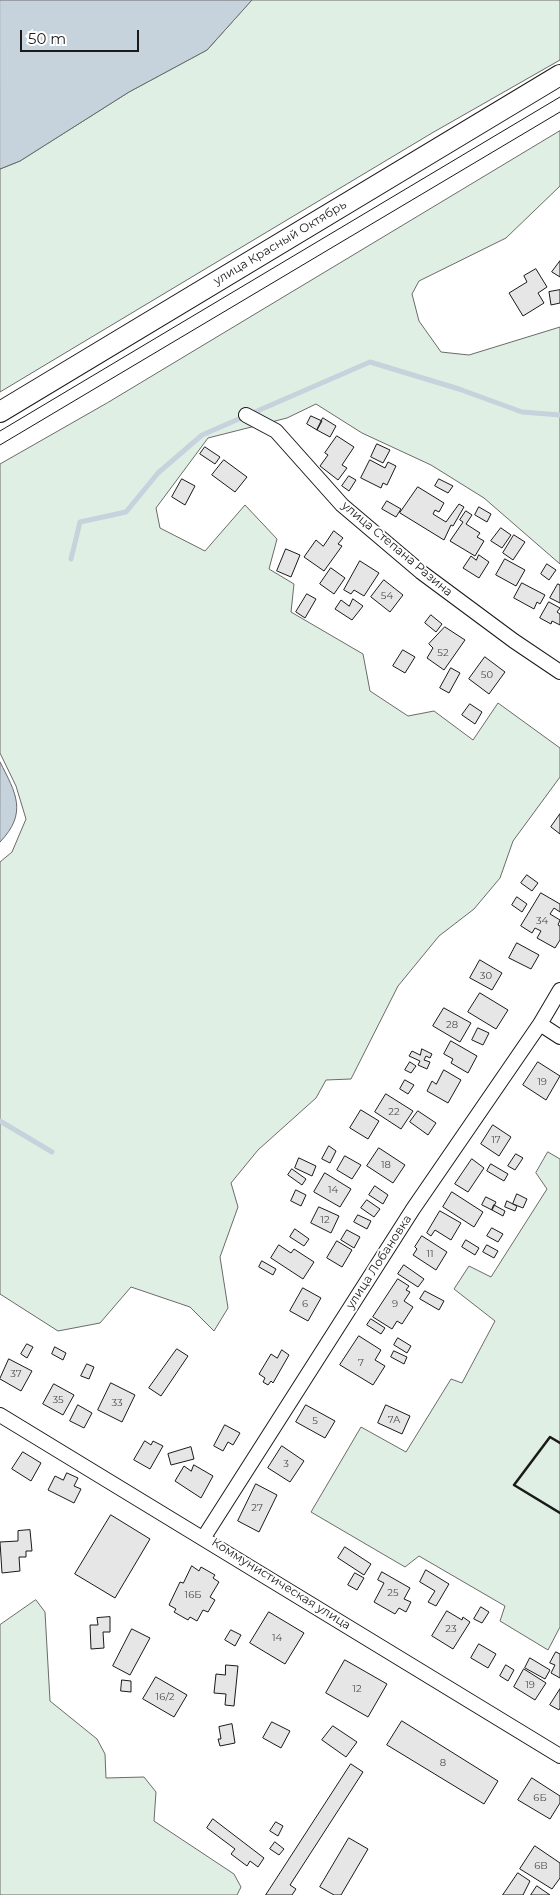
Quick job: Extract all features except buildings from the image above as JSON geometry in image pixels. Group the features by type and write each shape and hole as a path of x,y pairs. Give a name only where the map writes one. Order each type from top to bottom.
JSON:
{"main road":[{"name":"улица Красный Октябрь","path":"0,412 560,75"}],"street":[{"name":"улица Степана Разина","path":"246,415 276,431 342,505 421,572 514,641 560,672"},
{"name":"улица Лобановка","path":"204,1537 413,1209 540,1024 560,990"},
{"path":"540,1024 560,1037"},
{"name":"Коммунистическая улица","path":"0,1415 158,1512 204,1537 560,1756"}],"green space":[{"path":"252,0 560,0 560,60 432,133 0,392 0,169 20,161 129,92 207,50"},
{"path":"560,131 560,186 506,238 419,281 412,294 419,321 441,352 469,355 560,327 560,564 484,498 431,465 362,433 316,404 287,418 208,438 156,508 160,528 205,551 245,505 277,539 269,569 294,584 291,612 363,654 370,691 408,716 434,711 473,740 498,703 560,748 560,777 513,841 500,878 474,909 439,936 398,986 351,1079 326,1080 316,1098 258,1150 231,1183 238,1207 220,1257 228,1308 214,1331 190,1307 131,1287 100,1323 58,1331 0,1294 0,862 12,852 26,819 16,786 0,753 0,464 107,403"},
{"path":"548,1152 560,1159 560,1627 548,1650 500,1621 505,1606 419,1556 405,1567 311,1512 361,1427 406,1452 451,1379 462,1383 495,1321 454,1289 469,1266 491,1277 547,1189 536,1173"},
{"path":"36,1600 45,1612 50,1701 97,1739 105,1754 106,1778 144,1777 156,1792 154,1821 234,1874 241,1887 237,1895 0,1895 0,1625"}],"shaded area":[{"path":"0,0 252,0 207,50 129,92 20,161 0,169"},
{"path":"0,762 11,784 17,812 9,832 0,842"}],"waterway":[{"path":"71,559 80,522 126,512 158,473 202,435 370,362 459,389 522,412 560,415"},
{"path":"0,1121 52,1152"}],"tram line":[{"path":"0,431 560,97"},
{"path":"0,445 560,112"}],"wall":[{"path":"560,1443 550,1437 514,1485 560,1513"}]}
